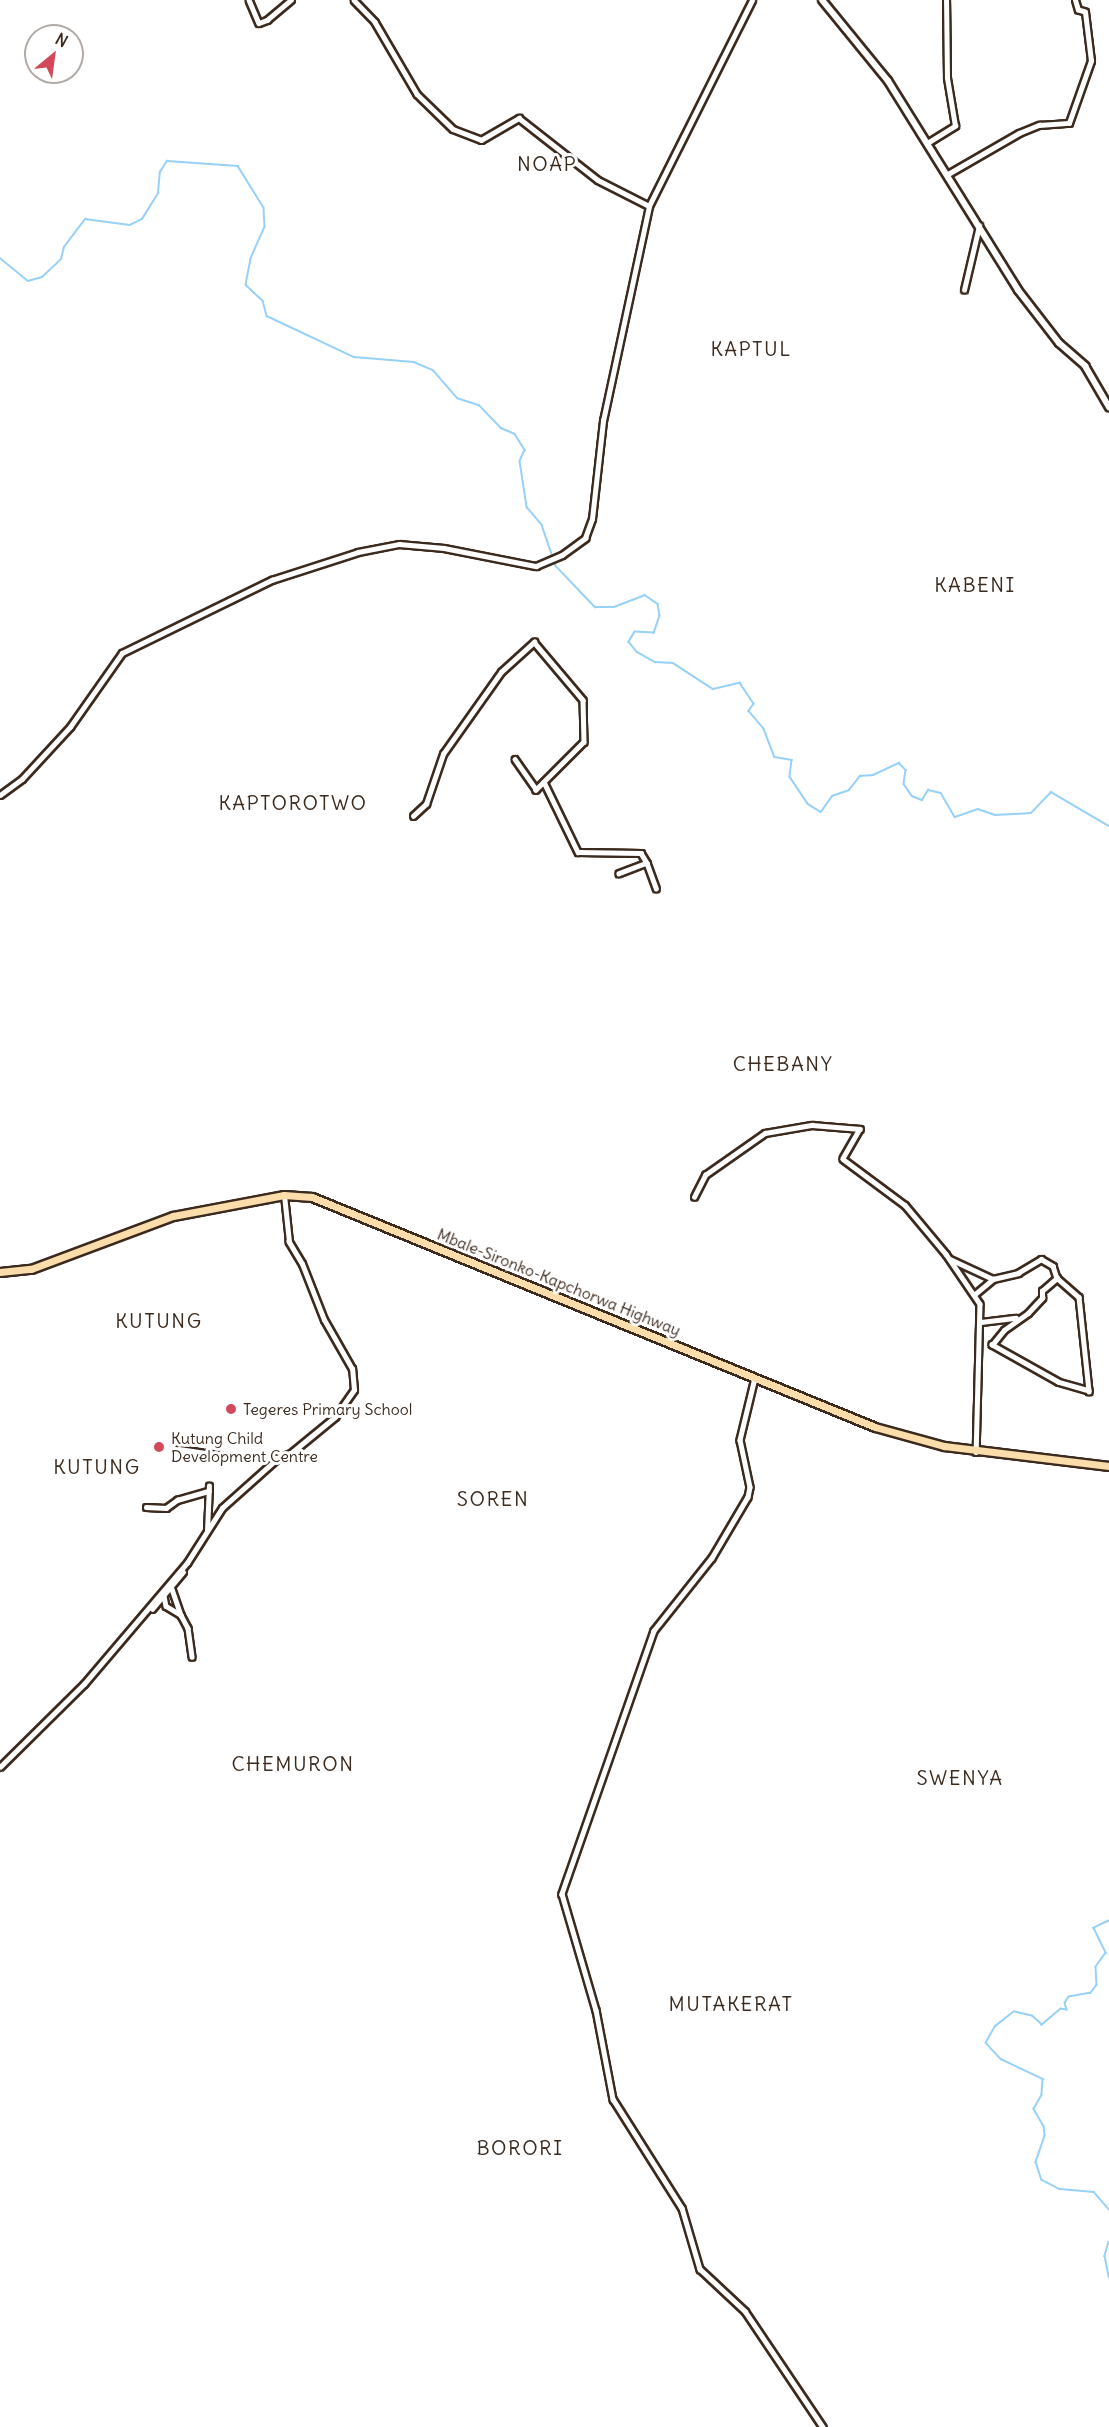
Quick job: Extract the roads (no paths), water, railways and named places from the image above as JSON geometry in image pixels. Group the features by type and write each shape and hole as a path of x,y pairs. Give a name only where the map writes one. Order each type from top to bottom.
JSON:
{"main road":[{"name":"Mbale-Sironko-Kapchorwa Highway","path":"0,1272 31,1269 173,1216 284,1195 312,1197 755,1378 916,1440 976,1452 1109,1466"}],"street":[{"path":"249,0 259,23 291,0"},
{"path":"354,0 375,22 417,94 453,129 481,140 519,118 598,180 649,206"},
{"path":"0,795 19,782 70,727 122,653 272,580 386,545 444,548 515,564 543,565 578,545 590,530 603,421 649,206 752,0"},
{"path":"822,0 888,81 929,142 979,226 1059,343 1085,366 1109,407"},
{"path":"929,142 955,126 947,78 946,0"},
{"path":"948,174 1019,133 1039,125 1069,123 1091,61 1085,12 1078,10 1075,0"},
{"path":"964,290 979,226"},
{"path":"413,816 426,804 443,754 501,672 534,642 583,700 585,742 536,790 515,760"},
{"path":"544,782 579,852 641,853 656,888"},
{"path":"619,874 647,863"},
{"path":"694,1197 705,1175 765,1133 812,1125 860,1129 843,1159 904,1205 950,1259 980,1304 976,1452"},
{"path":"136,1624 172,1588 226,1503 279,1458 291,1453 335,1418 355,1385 352,1369 324,1320 302,1264 289,1242 284,1195"},
{"path":"950,1259 994,1279"},
{"path":"974,1295 994,1279 1018,1273 1041,1259 1053,1266 1057,1278 1080,1297 1089,1391 1058,1382 992,1345 1018,1318 1028,1313 1042,1298 1042,1291 1057,1278"},
{"path":"981,1322 1018,1318"},
{"path":"755,1378 740,1440 750,1486 748,1497 712,1558 654,1631 562,1894 596,2010 613,2099 682,2208 700,2269 745,2311 824,2427"},
{"path":"179,1449 245,1459 279,1458"},
{"path":"0,1767 84,1684 187,1563 207,1533 209,1488 177,1500 166,1508 146,1507"},
{"path":"172,1588 188,1628 192,1657"},
{"path":"164,1596 166,1606 181,1615"}],"waterway":[{"path":"0,258 28,281 42,277 61,259 64,247 85,219 130,225 142,219 158,193 160,172 167,161 238,166 264,208 265,227 251,259 246,285 263,301 267,316 354,357 414,362 433,370 457,398 479,405 501,428 515,434 525,450 520,461 527,507 542,525 556,566 595,607 614,607 645,595 658,604 660,616 654,633 635,632 629,642 637,652 655,662 673,663 713,689 740,683 754,704 749,711 764,729 775,757 792,760 790,777 808,804 821,812 832,796 849,790 860,776 873,775 899,763 906,770 904,784 912,796 922,800 928,790 941,793 955,817 978,809 995,815 1031,813 1051,792 1109,826"},
{"path":"1109,1921 1094,1928 1106,1953 1096,1967 1097,1985 1091,1993 1069,1997 1065,2003 1067,2010 1061,2009 1042,2025 1032,2016 1014,2012 995,2027 986,2043 1001,2059 1043,2079 1042,2095 1034,2109 1044,2126 1045,2136 1036,2162 1042,2180 1060,2189 1094,2192 1109,2209"},
{"path":"1109,2242 1105,2256 1109,2277"}],"place":[{"name":"Tegeres Primary School","path":"231,1409"},
{"name":"Kutung Child Development Centre","path":"159,1447"}],"district":[{"name":"NOAP","path":"547,163"},
{"name":"KAPTUL","path":"751,348"},
{"name":"KABENI","path":"975,584"},
{"name":"KAPTOROTWO","path":"293,802"},
{"name":"CHEBANY","path":"783,1063"},
{"name":"KUTUNG","path":"159,1320"},
{"name":"KUTUNG","path":"97,1466"},
{"name":"SOREN","path":"493,1498"},
{"name":"CHEMURON","path":"293,1763"},
{"name":"SWENYA","path":"960,1777"},
{"name":"MUTAKERAT","path":"731,2003"},
{"name":"BORORI","path":"520,2147"}]}
